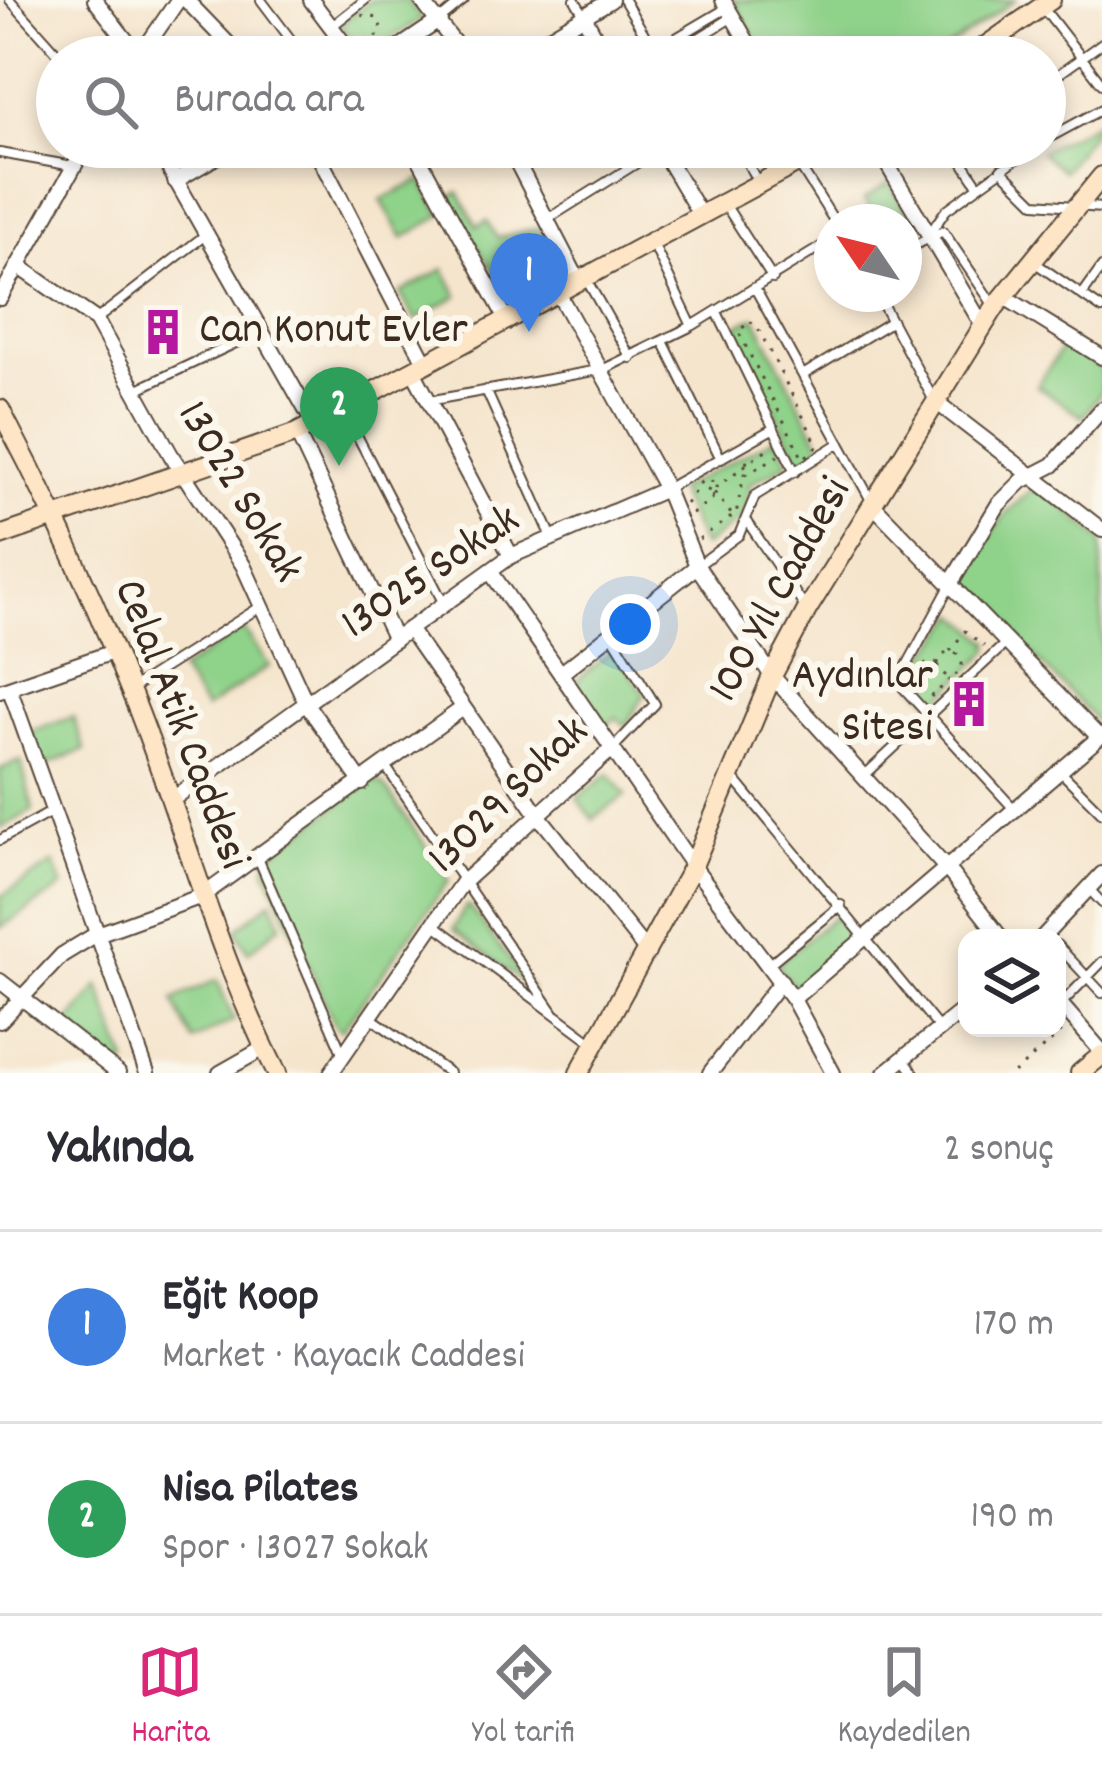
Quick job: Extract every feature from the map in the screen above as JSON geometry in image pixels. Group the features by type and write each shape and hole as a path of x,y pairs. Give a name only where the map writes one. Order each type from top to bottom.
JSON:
{"street":[{"path":"95,0 123,36"},
{"path":"155,36 182,0 217,36"},
{"path":"311,0 337,36"},
{"path":"421,0 451,36"},
{"path":"551,36 611,0"},
{"path":"1000,36 1046,3"},
{"path":"727,8 744,36"},
{"path":"584,16 595,36"},
{"path":"416,36 440,20"},
{"path":"0,298 73,168"},
{"path":"168,168 259,332 395,640"},
{"path":"175,181 197,168"},
{"path":"324,168 420,367 428,401 512,556"},
{"path":"424,168 507,320"},
{"path":"519,168 582,280"},
{"path":"673,168 701,216"},
{"path":"0,536 305,428 787,168"},
{"path":"890,168 983,326"},
{"name":"100 Yıl Caddesi","path":"579,1073 693,866 772,676 806,610 999,302 1102,176"},
{"name":"13022 Sokak","path":"20,267 96,320 264,604 307,705 362,783"},
{"path":"558,293 604,369 666,489 698,566 772,676 948,870 994,929"},
{"path":"999,302 1102,357"},
{"path":"934,401 1102,530"},
{"name":"Celal Atik Caddesi","path":"0,409 55,514 130,689 202,896 277,1073"},
{"path":"951,583 998,505 1059,459 1102,409"},
{"name":"13025 Sokak","path":"170,801 512,556 550,535 666,489"},
{"path":"794,999 1101,736 1003,646 951,583 873,505"},
{"path":"564,671 698,566"},
{"path":"490,571 564,671 693,866 782,981 833,1073"},
{"path":"409,629 539,816 648,953"},
{"path":"113,652 5,691 147,1073"},
{"path":"0,1021 48,966 95,935 202,896 463,708"},
{"name":"13029 Sokak","path":"331,1073 462,884 613,748"},
{"path":"1057,929 1102,874"},
{"path":"0,981 118,1073"},
{"path":"710,1073 782,981"},
{"path":"1066,1010 1094,1063"},
{"path":"885,1073 958,1014"},
{"path":"230,1071 264,1048"}],"lane":[{"path":"10,0 43,36"},
{"path":"261,0 288,36"},
{"path":"331,27 365,0"},
{"path":"440,20 464,0"},
{"path":"575,0 584,16"},
{"path":"624,0 645,36"},
{"path":"1046,3 1102,83"},
{"path":"684,36 727,8"},
{"path":"693,36 727,8"},
{"path":"1066,71 1102,43"},
{"path":"1066,129 1102,109"},
{"path":"0,153 36,159"},
{"path":"545,221 628,168"},
{"path":"750,168 759,185"},
{"path":"817,168 829,204"},
{"path":"966,168 977,185"},
{"path":"930,235 946,210 1001,169 1035,203 1102,208"},
{"path":"725,204 773,279"},
{"path":"922,240 947,233 999,302"},
{"path":"96,320 204,236"},
{"path":"652,242 692,326"},
{"path":"428,401 604,369 717,312 814,251"},
{"path":"1030,260 1102,308"},
{"path":"1082,295 1102,266"},
{"path":"582,280 631,358"},
{"path":"756,290 873,505"},
{"path":"717,312 795,472"},
{"path":"887,312 934,401"},
{"path":"803,375 892,321"},
{"path":"136,390 259,332"},
{"path":"663,341 721,459"},
{"path":"486,389 550,535"},
{"path":"343,409 444,604"},
{"name":"13025 Sokak","path":"666,489 774,428"},
{"path":"698,566 739,535 755,496 840,443"},
{"path":"747,521 806,610"},
{"path":"951,583 901,668 902,689 1017,812"},
{"path":"130,689 264,604"},
{"name":"13029 Sokak","path":"612,635 655,704 613,748"},
{"path":"863,777 1003,646"},
{"path":"386,767 554,1013"},
{"path":"1062,773 1102,813"},
{"path":"730,774 940,1030"},
{"path":"0,840 51,812"},
{"path":"258,858 343,1055"},
{"path":"1088,889 1102,903"},
{"path":"769,964 842,905"},
{"path":"434,924 597,1045"},
{"path":"1066,956 1102,993"},
{"path":"1066,996 1102,962"},
{"path":"370,1017 446,1072"},
{"path":"902,1057 914,1073"}],"path":[{"path":"356,8 362,17 378,18 378,36"},
{"path":"736,301 746,325"},
{"path":"756,324 818,446 803,459 738,331 746,325 756,324"},
{"path":"697,485 715,488 779,440"},
{"path":"743,476 785,452"},
{"path":"689,546 733,517 747,460"},
{"path":"697,485 720,482"},
{"path":"677,517 692,500 697,485"},
{"path":"715,488 733,517"},
{"path":"707,490 707,496 717,496"},
{"path":"677,517 717,496"},
{"path":"915,676 926,664 938,663 968,631 986,648 1003,646"},
{"path":"901,668 915,676 932,697 955,675 961,660 950,652"},
{"path":"938,663 943,674 955,675"},
{"path":"1014,1073 1075,1020"}],"green space":[{"path":"370,0 406,0 422,19 395,36 348,36 341,24"},
{"path":"733,0 1015,0 964,36 754,36"},
{"path":"1102,119 1066,167 1066,138"},
{"path":"421,180 442,215 403,238 381,200"},
{"path":"889,183 902,204 867,204 864,199"},
{"path":"459,192 477,226 487,221 497,238 538,228 557,268 553,282 512,300 446,198"},
{"path":"444,269 458,296 415,320 400,293"},
{"path":"755,317 824,451 801,464 734,327"},
{"path":"1063,346 1102,368 1102,391 1083,417 1037,386"},
{"path":"777,437 788,463 750,484 743,517 703,547 677,490"},
{"path":"1037,484 1102,540 1102,727 960,579 1006,514"},
{"path":"958,614 990,642 990,650 935,704 915,685 914,673"},
{"path":"243,628 269,666 205,709 180,671"},
{"path":"614,649 645,694 626,726 616,717 607,726 575,682"},
{"path":"73,717 85,750 42,767 30,732"},
{"path":"21,761 33,810 0,829 0,769"},
{"path":"609,774 626,795 593,819 577,798"},
{"path":"372,780 384,785 449,880 342,1030 336,1027 266,869 268,857"},
{"path":"54,863 63,887 0,928 0,897"},
{"path":"272,900 281,925 248,952 236,930"},
{"path":"469,906 532,990 453,929"},
{"path":"834,916 855,940 796,989 776,965"},
{"path":"217,980 234,1020 193,1041 173,1000"},
{"path":"99,986 127,1063 120,1068 66,1026"}],"place":[{"name":"Can Konut Evler","path":"163,332"},
{"name":"Eğit Koop","path":"529,332"},
{"name":"Nisa Pilates","path":"339,466"},
{"name":"Aydınlar Sitesi","path":"969,704"}]}
